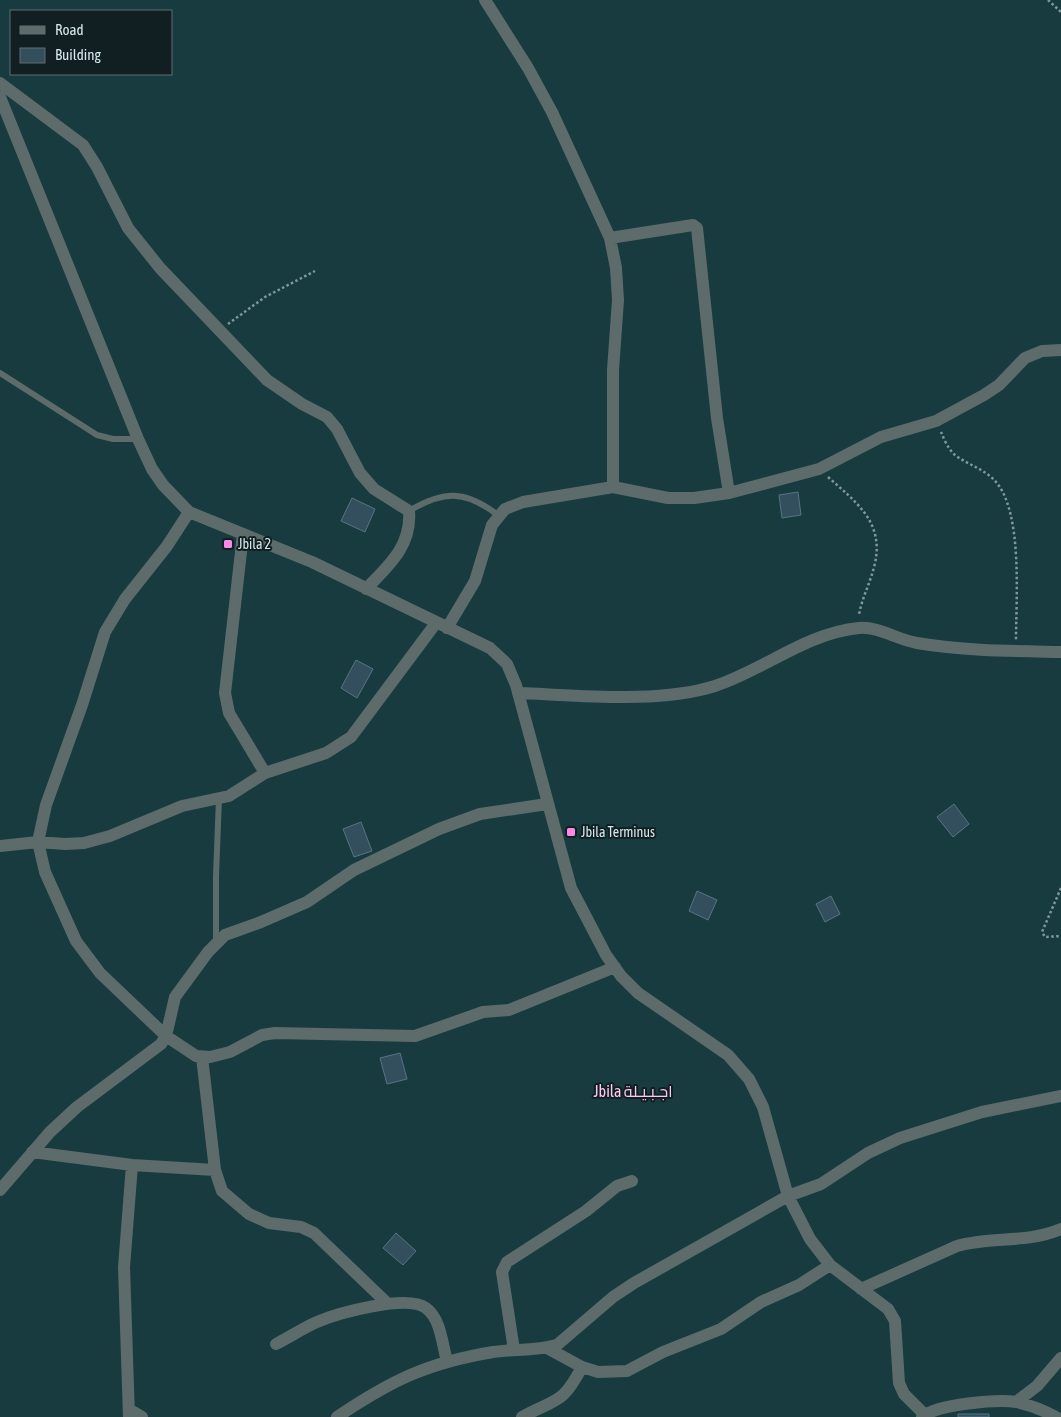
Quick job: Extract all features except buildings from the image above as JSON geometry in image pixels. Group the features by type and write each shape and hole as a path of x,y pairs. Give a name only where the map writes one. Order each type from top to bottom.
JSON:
{"street":[{"path":"485,0 528,68 552,112 610,238 616,268 618,300 613,370 613,488"},
{"path":"0,83 83,145 97,167 128,228 160,268 268,380 327,417 337,429 360,474 369,484 409,511 406,540 399,554 366,589"},
{"path":"0,97 138,439 152,469 163,485 189,512 312,562 490,648 507,664 518,693 571,888 615,967 638,992 728,1054 749,1079 763,1107 788,1196 810,1239 830,1265 888,1309 895,1321 898,1383 904,1394 924,1416 938,1410 986,1402 1016,1402 1056,1417"},
{"path":"610,238 693,225 697,228 717,418 729,493"},
{"path":"0,846 38,842 84,843 110,836 174,809 229,796 265,774 326,753 351,737 475,581 492,525 498,515 505,509 524,502 613,488 668,498 694,498 729,493 819,469 881,437 936,421 999,385 1025,358 1042,351 1061,350"},
{"path":"189,512 167,546 125,599 105,632 82,706 46,805 38,842 45,872 76,941 100,973 166,1036 196,1056 202,1057 230,1052 262,1035 275,1033 415,1036 483,1012 509,1010 615,967"},
{"path":"243,534 225,693 229,713 265,774"},
{"path":"518,693 654,695 685,693 737,678 791,650 821,638 858,628 870,628 900,640 919,644 1015,651 1061,652"},
{"path":"0,1190 32,1152 77,1107 161,1044 166,1036 175,997 216,942 225,935 307,902 354,870 439,829 480,814 547,804"},
{"path":"202,1057 214,1170 222,1191 249,1214 269,1223 301,1227 314,1233 387,1303"},
{"path":"337,1417 376,1390 414,1371 447,1361 514,1350 548,1348 567,1338 613,1297 634,1283 788,1196 821,1184 868,1153 900,1138 982,1112 1061,1096"},
{"path":"32,1152 132,1165 214,1170"},
{"path":"132,1165 124,1267 129,1414 142,1417"},
{"path":"514,1350 502,1272 507,1262 586,1211 617,1186 632,1182"},
{"path":"861,1289 957,1246 972,1242 1012,1241 1061,1229"},
{"path":"548,1348 582,1367 598,1372 627,1371 663,1352 721,1329 761,1302 799,1286 830,1265"},
{"path":"276,1344 329,1318 387,1303 412,1302 425,1307 436,1318 447,1361"},
{"path":"1016,1402 1037,1386 1061,1358"},
{"path":"522,1417 560,1400 570,1391 582,1367"}],"lane":[{"path":"0,373 97,435 113,440 138,439"},
{"path":"409,511 438,496 450,496 477,501 498,515"},
{"path":"216,942 219,798"}],"path":[{"path":"1048,0 1061,12"},
{"path":"218,330 265,298 314,271"},
{"path":"936,421 954,454 996,481 1010,508 1016,589 1015,651"},
{"path":"819,469 863,510 876,535 874,564 861,600 858,628"},
{"path":"1061,888 1042,932 1045,937 1061,936"}],"place":[{"name":"Jbila 2","path":"228,544"},
{"name":"Jbila Terminus","path":"571,832"}],"district":[{"name":"Jbila اجـبـيـلة","path":"633,1091"}]}
